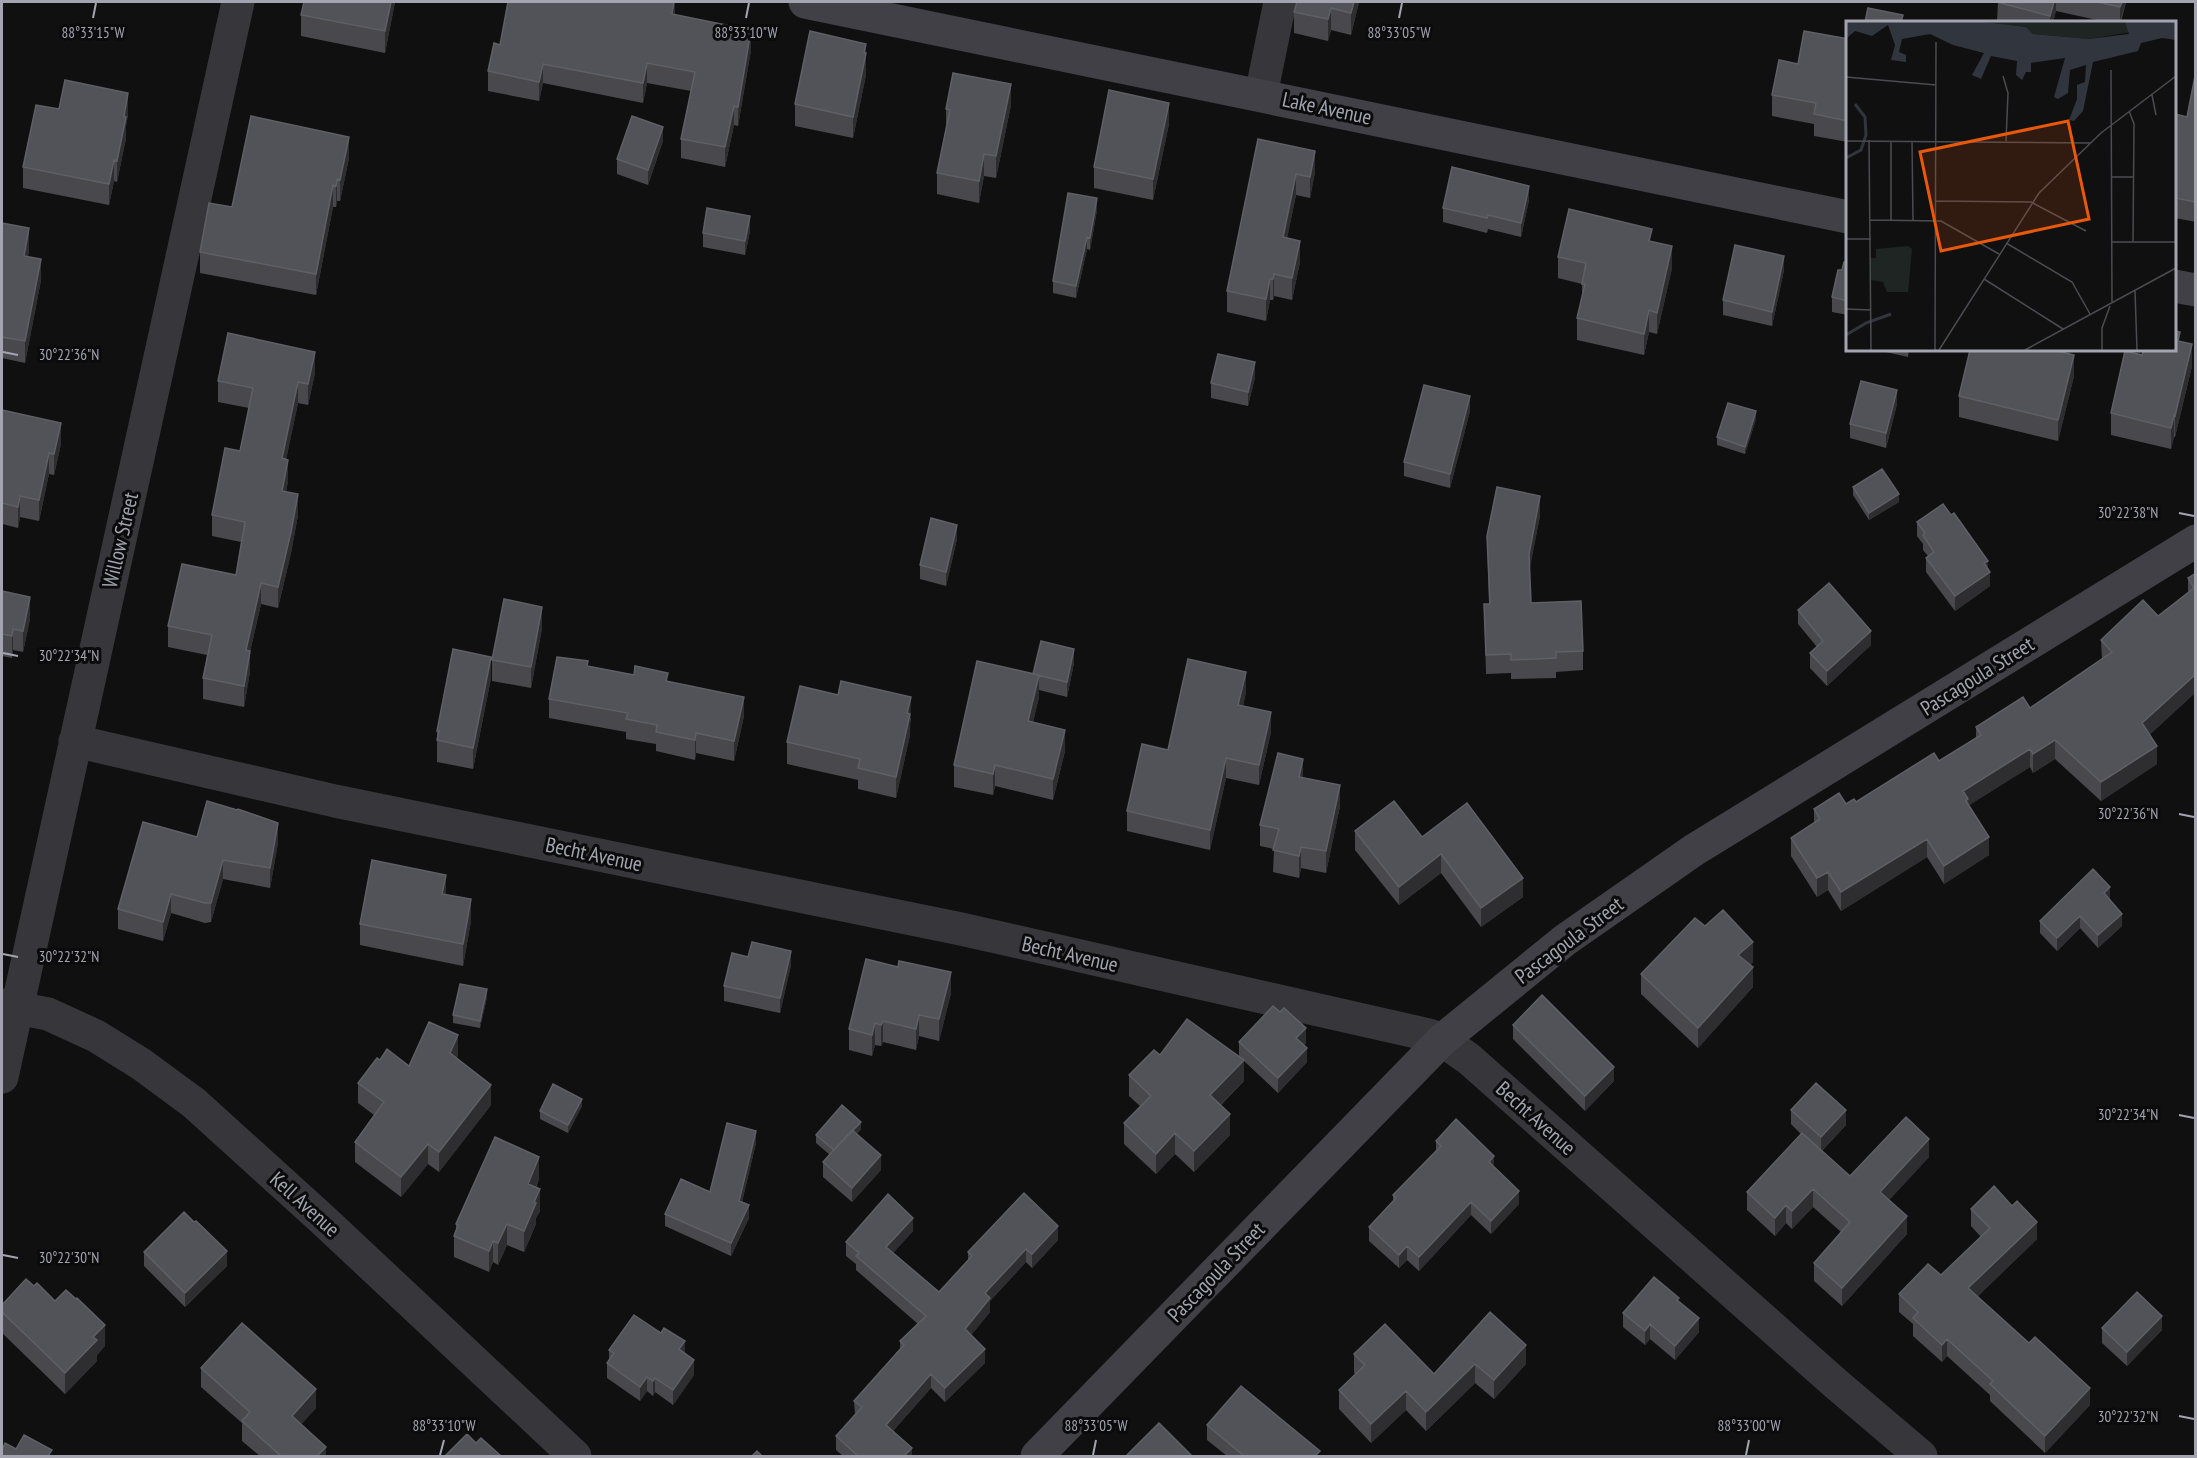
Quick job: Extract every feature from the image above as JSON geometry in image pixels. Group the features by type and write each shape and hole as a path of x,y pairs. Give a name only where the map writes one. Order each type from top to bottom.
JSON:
{"street":[{"name":"Willow Street","path":"2,1077 9,1007 75,741 238,2"},
{"name":"Lake Avenue","path":"805,2 1846,217"},
{"path":"1261,95 1280,2"},
{"path":"2176,286 2196,290"},
{"name":"Pascagoula Street","path":"1037,1456 1442,1040 1565,940 1694,850 2196,541"},
{"name":"Becht Avenue","path":"75,741 335,801 961,929 1429,1035 1442,1040 1469,1059 1835,1383 1921,1456"},
{"name":"Kell Avenue","path":"9,1007 48,1014 96,1036 141,1064 194,1103 322,1218 575,1456"}],"building":[{"path":"304,2 391,2 385,31 301,15"},
{"path":"508,2 674,2 672,14 751,30 738,107 734,106 725,147 681,139 695,72 647,63 643,83 543,64 539,82 488,71 494,43 500,45"},
{"path":"1297,2 1354,2 1351,13 1331,8 1328,19 1294,12"},
{"path":"1997,2 2054,2 2050,16"},
{"path":"2097,2 2122,2 2120,7"},
{"path":"1868,8 1903,15 1901,21 1865,21"},
{"path":"810,31 866,44 853,117 795,104"},
{"path":"1804,31 1846,39 1846,121 1814,114 1816,103 1772,95 1779,60 1798,64"},
{"path":"2196,71 2196,202 2176,198 2176,114 2187,117"},
{"path":"953,73 1011,84 996,156 984,154 979,181 937,173 950,110 946,109"},
{"path":"65,80 128,93 124,116 126,117 117,161 114,160 109,184 23,167 36,105 59,109"},
{"path":"1109,90 1169,103 1153,179 1094,167"},
{"path":"251,116 349,137 340,180 337,179 336,186 333,185 316,274 200,252 209,203 232,207"},
{"path":"632,116 663,127 648,170 617,159"},
{"path":"1258,139 1315,151 1310,177 1296,174 1283,237 1300,241 1292,278 1274,274 1273,279 1270,279 1266,299 1227,291"},
{"path":"1452,167 1529,186 1521,223 1443,208"},
{"path":"1068,193 1097,198 1090,238 1087,237 1076,286 1053,281"},
{"path":"707,208 750,216 745,241 703,233"},
{"path":"1569,209 1652,229 1649,241 1672,246 1657,313 1649,310 1644,334 1577,318 1585,284 1582,284 1586,263 1558,257"},
{"path":"2,223 29,228 24,256 41,259 25,341 2,337"},
{"path":"1735,245 1784,256 1772,312 1723,300"},
{"path":"1846,262 1846,300 1832,297 1838,270 1842,270"},
{"path":"2176,331 2180,332 2178,341 2192,344 2171,428 2111,413 2125,351 2142,355 2144,351 2176,351"},
{"path":"228,333 315,352 308,384 298,382 282,458 288,460 282,491 298,494 291,532 278,587 261,583 246,650 250,651 244,686 203,678 212,635 168,626 182,564 236,575 245,522 212,515 225,448 240,451 253,388 218,381"},
{"path":"1970,351 2058,351 2074,355 2058,420 1959,396"},
{"path":"1218,354 1255,362 1248,392 1211,383"},
{"path":"1861,381 1897,390 1886,433 1850,424"},
{"path":"1424,385 1470,396 1450,474 1404,462"},
{"path":"1728,403 1756,411 1745,447 1717,437"},
{"path":"2,410 61,423 54,454 49,453 39,500 20,496 18,507 2,503"},
{"path":"1882,469 1899,494 1869,513 1853,487"},
{"path":"1497,487 1540,496 1529,554 1531,603 1581,601 1583,651 1556,652 1556,658 1511,660 1511,654 1486,655 1484,604 1490,604 1487,536"},
{"path":"1943,504 1951,515 1954,513 1988,561 1984,563 1990,572 1955,596 1926,558 1934,552 1917,522"},
{"path":"931,518 957,525 946,572 920,565"},
{"path":"2196,573 2196,674 2142,723 2157,746 2101,782 2055,740 2033,754 2030,749 1963,791 1968,799 1966,801 1989,837 1944,866 1927,839 1841,892 1828,872 1817,878 1791,838 1820,819 1814,809 1839,793 1846,804 1854,799 1856,802 1934,753 1939,761 1981,735 1976,727 2023,697 2030,708 2112,652 2101,640 2143,600 2158,616 2194,588 2188,578"},
{"path":"1829,583 1871,631 1827,671 1810,653 1823,641 1798,610"},
{"path":"2,591 30,597 23,631 13,629 12,636 2,634"},
{"path":"504,599 542,607 531,667 492,660"},
{"path":"1041,641 1074,649 1067,682 1033,674"},
{"path":"453,649 491,657 473,748 437,740"},
{"path":"557,657 588,661 587,666 634,675 635,666 668,673 666,681 744,697 734,741 696,733 695,740 656,732 657,725 626,719 628,713 549,699"},
{"path":"1188,659 1246,672 1238,705 1271,712 1259,765 1226,758 1210,830 1127,811 1142,744 1168,750"},
{"path":"977,661 1039,675 1028,721 1065,730 1053,779 995,765 993,774 954,765"},
{"path":"841,681 911,697 907,713 910,714 896,777 858,768 860,759 787,742 800,686 838,695"},
{"path":"1278,753 1303,759 1299,777 1340,785 1326,851 1301,847 1299,856 1273,850 1279,829 1260,825"},
{"path":"207,801 278,823 270,868 223,860 211,903 171,894 163,922 118,909 143,822 197,837"},
{"path":"1394,801 1422,837 1467,803 1523,878 1481,908 1441,854 1399,887 1355,831"},
{"path":"372,860 446,875 442,894 471,899 463,944 360,924"},
{"path":"2093,869 2110,887 2104,893 2122,914 2098,935 2080,916 2057,938 2040,921"},
{"path":"1723,910 1753,942 1738,955 1753,967 1698,1028 1641,974 1695,918 1705,926"},
{"path":"752,942 791,951 780,998 724,986 732,953 748,957"},
{"path":"866,959 898,967 899,961 951,972 939,1019 919,1015 916,1029 883,1021 881,1025 875,1023 872,1035 849,1029"},
{"path":"460,984 487,989 480,1021 453,1015"},
{"path":"1542,995 1614,1067 1585,1096 1513,1025"},
{"path":"1273,1006 1280,1012 1284,1008 1306,1028 1296,1038 1307,1048 1278,1078 1239,1042"},
{"path":"1187,1019 1244,1060 1210,1095 1230,1114 1194,1151 1175,1133 1156,1154 1124,1123 1151,1096 1129,1075 1154,1050 1160,1055"},
{"path":"429,1022 458,1035 450,1053 491,1085 439,1152 428,1144 401,1177 355,1142 384,1102 358,1083 377,1058 380,1060 387,1049 409,1066"},
{"path":"1816,1083 1846,1110 1821,1137 1791,1110"},
{"path":"553,1084 582,1099 568,1125 540,1111"},
{"path":"842,1105 861,1122 834,1150 816,1135"},
{"path":"1906,1117 1929,1139 1880,1192 1907,1216 1842,1288 1814,1263 1850,1222 1813,1189 1792,1211 1786,1205 1775,1218 1747,1192 1802,1133 1850,1176"},
{"path":"1456,1119 1494,1156 1489,1162 1519,1191 1491,1221 1471,1202 1419,1257 1407,1246 1399,1255 1369,1227 1396,1198 1393,1195 1441,1146 1436,1141"},
{"path":"727,1123 756,1131 739,1201 749,1205 731,1243 665,1214 681,1179 710,1192"},
{"path":"852,1130 881,1155 852,1188 823,1162"},
{"path":"495,1137 539,1157 528,1184 540,1189 524,1231 507,1224 498,1243 493,1241 489,1251 454,1236 458,1225 456,1224"},
{"path":"1994,1186 2012,1206 2017,1201 2037,1222 1968,1288 2029,1343 2035,1337 2090,1388 2045,1436 1990,1384 1993,1381 1947,1339 1942,1345 1913,1318 1918,1312 1899,1294 1928,1264 1941,1275 1990,1228 1971,1209"},
{"path":"1024,1193 1058,1226 1032,1254 1026,1249 985,1293 990,1298 965,1329 985,1349 945,1388 931,1374 886,1425 912,1448 904,1456 858,1456 836,1436 862,1407 854,1401 904,1345 900,1341 926,1316 856,1256 859,1253 846,1242 888,1194 913,1218 886,1247 939,1292 972,1256 968,1252"},
{"path":"184,1212 227,1251 185,1293 144,1252"},
{"path":"1654,1277 1699,1318 1675,1346 1650,1324 1645,1331 1623,1313"},
{"path":"26,1279 34,1286 37,1283 55,1301 66,1290 105,1325 93,1337 97,1340 65,1373 2,1312 2,1305"},
{"path":"2137,1292 2162,1316 2127,1352 2102,1328"},
{"path":"1490,1312 1526,1345 1494,1380 1475,1364 1426,1412 1406,1391 1371,1424 1339,1390 1365,1365 1354,1354 1385,1324 1434,1374"},
{"path":"634,1315 661,1333 664,1328 685,1341 679,1349 694,1360 673,1390 655,1378 653,1381 647,1377 640,1387 607,1363 614,1353 609,1350"},
{"path":"242,1323 316,1389 292,1416 326,1447 317,1456 281,1456 242,1421 250,1412 201,1368"},
{"path":"1241,1386 1320,1451 1315,1456 1244,1456 1207,1425"},
{"path":"1159,1423 1192,1456 1126,1456"},
{"path":"467,1434 476,1443 481,1438 501,1456 445,1456"},
{"path":"24,1435 52,1450 48,1456 2,1456 5,1443 16,1449"},
{"path":"757,1451 762,1456 752,1456"}]}
